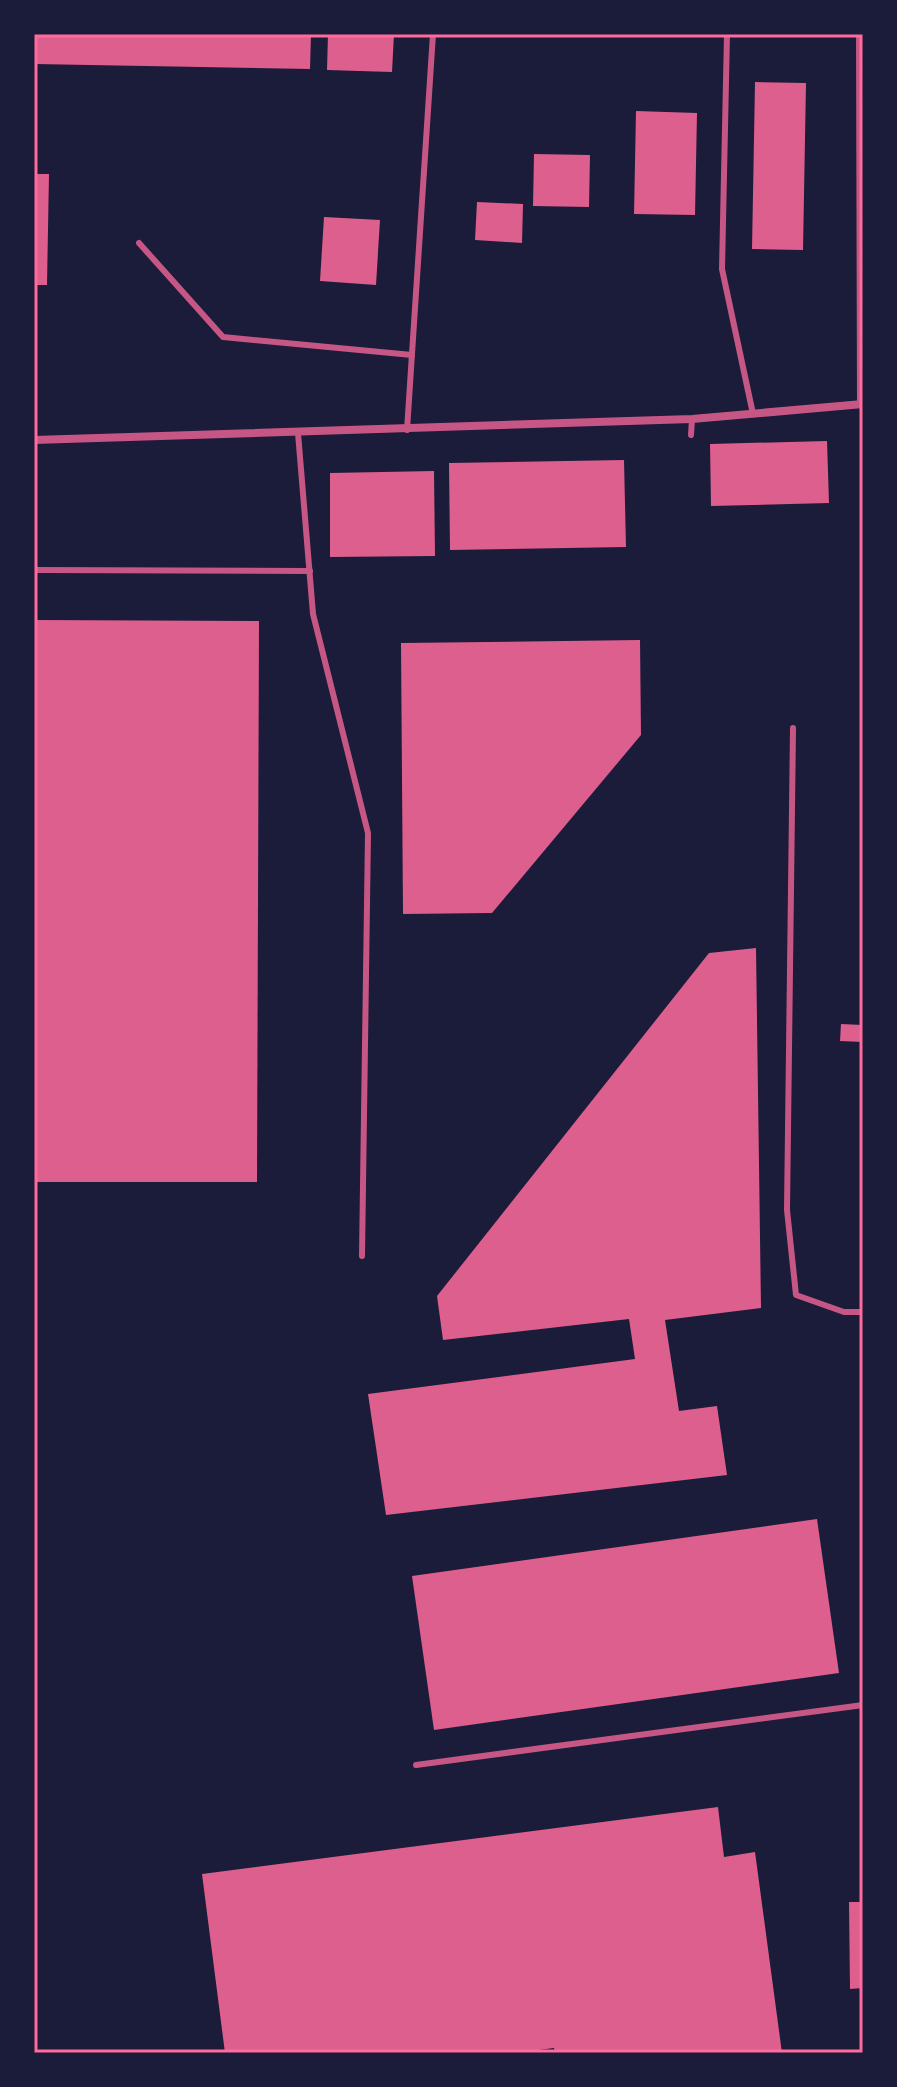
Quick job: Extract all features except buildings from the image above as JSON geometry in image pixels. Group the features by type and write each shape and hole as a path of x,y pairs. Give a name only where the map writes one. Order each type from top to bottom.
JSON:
{"street":[{"path":"34,440 692,419 861,404"}],"lane":[{"path":"407,430 433,34"},
{"path":"727,34 722,269 753,414"},
{"path":"859,34 861,404"},
{"path":"139,243 223,337 412,355"},
{"path":"691,435 692,419"},
{"path":"298,433 313,614 368,833 362,1256"},
{"path":"34,570 310,571"},
{"path":"793,728 787,1210 796,1295 844,1312 863,1312"},
{"path":"416,1765 863,1705"}]}
